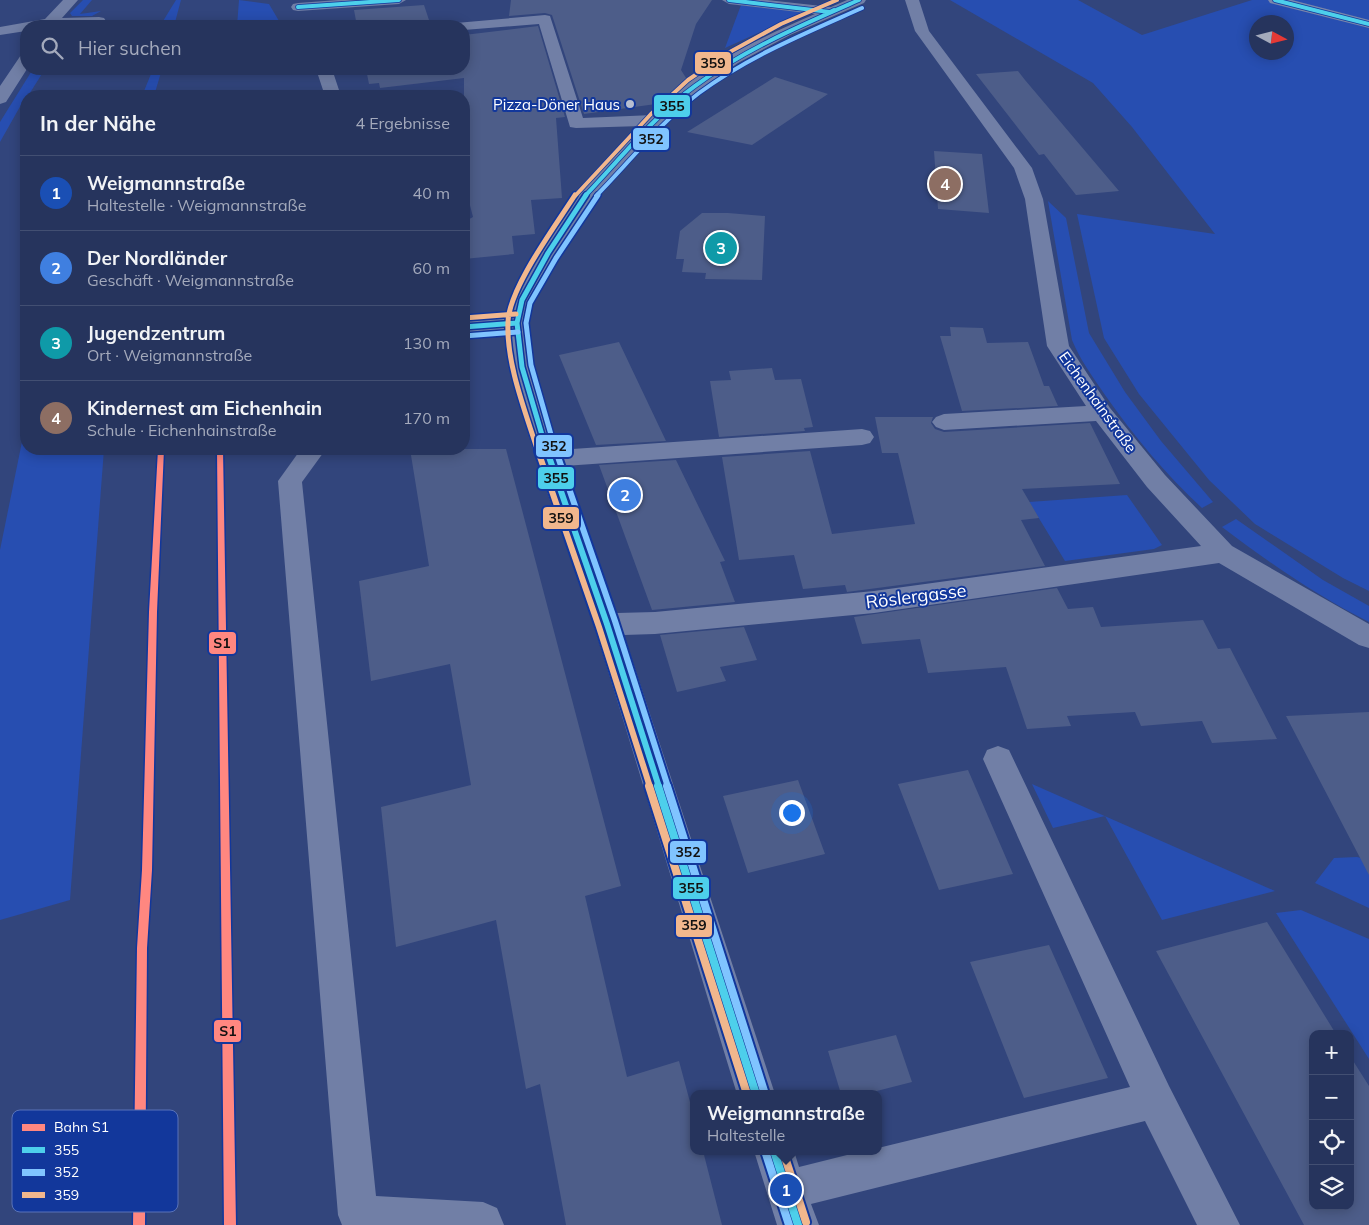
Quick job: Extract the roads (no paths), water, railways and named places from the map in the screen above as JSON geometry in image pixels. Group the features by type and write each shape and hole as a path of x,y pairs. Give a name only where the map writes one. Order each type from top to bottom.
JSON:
{"main road":[{"path":"1275,0 1369,24"}],"street":[{"path":"53,20 71,0"},
{"path":"298,9 399,0"},
{"path":"730,0 830,12"},
{"path":"755,1090 607,624 549,459 522,367 517,323 522,300 548,253 585,196 657,120 693,88 733,60 785,32 859,0"},
{"name":"Eichenhainstraße","path":"912,0 922,31 1023,168 1034,199 1058,346 1102,413 1156,481 1224,553 1369,637"},
{"path":"470,25 546,19 576,123 657,120"},
{"path":"0,31 20,27"},
{"path":"0,99 20,67"},
{"path":"326,75 331,90"},
{"path":"470,327 517,323"},
{"path":"944,422 1102,413"},
{"path":"549,459 862,437"},
{"path":"310,455 290,481 358,1215 483,1222 484,1225"},
{"name":"Röslergasse","path":"607,624 655,623 874,602 1224,553"},
{"path":"998,759 1155,1100 1220,1225"},
{"path":"775,1155 792,1208 1155,1100"}],"rail line":[{"name":"S1","path":"140,1110 142,948 147,870 153,612 161,455"},
{"name":"S1","path":"220,455 230,1225"},
{"name":"S1","path":"139,1212 139,1225"}],"place":[{"name":"Pizza-Döner Haus","path":"630,104"},
{"name":"Kindernest am Eichenhain","path":"945,184"},
{"name":"Jugendzentrum","path":"721,248"},
{"name":"Der Nordländer","path":"625,495"},
{"name":"Weigmannstraße","path":"786,1190"}]}
